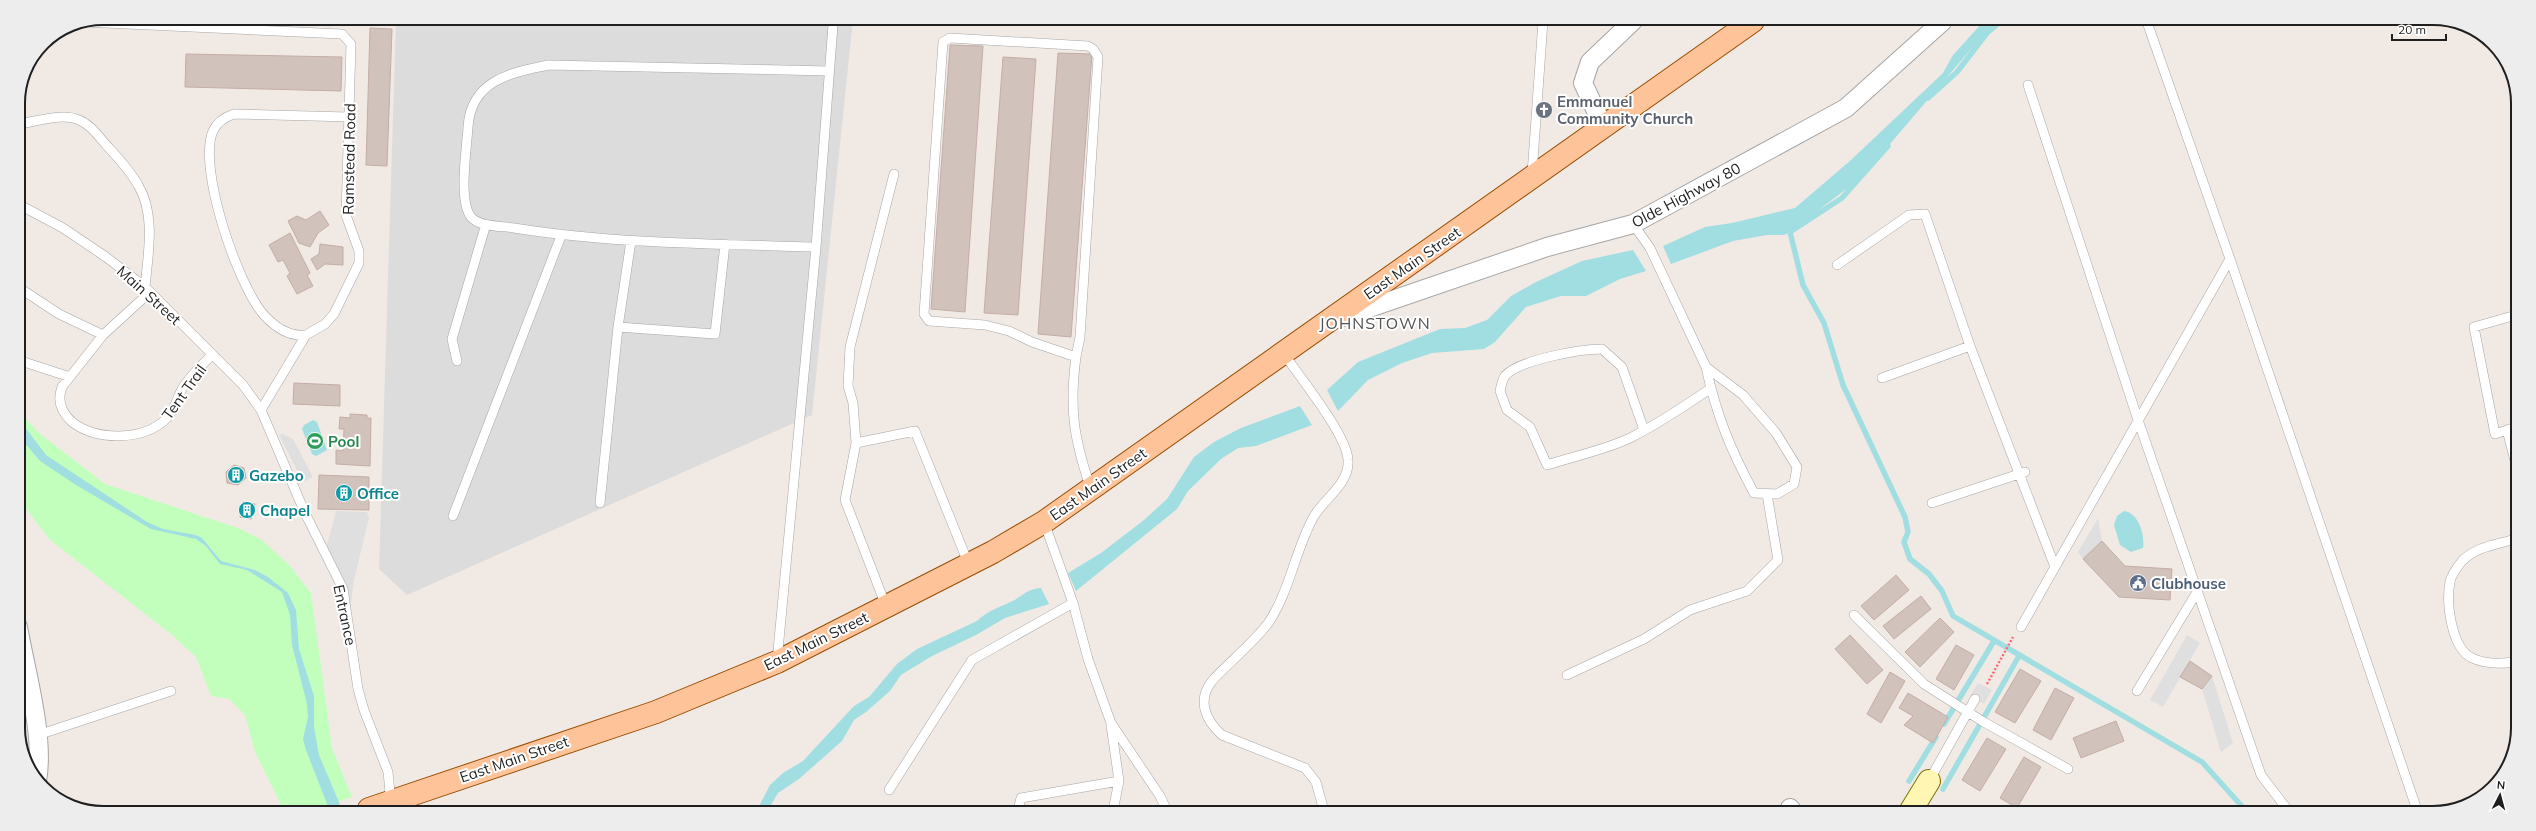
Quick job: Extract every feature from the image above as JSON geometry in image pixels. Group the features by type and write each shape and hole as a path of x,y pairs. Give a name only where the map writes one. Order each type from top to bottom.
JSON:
{"main road":[{"name":"East Main Street","path":"379,806 656,712 777,662 969,565 1044,522 1284,354 1325,323 1532,179 1746,25"}],"street":[{"path":"1604,128 1583,83 1590,62 1629,25"},
{"name":"Olde Highway 80","path":"1325,323 1547,247 1633,224 1846,108 1939,25"},
{"path":"25,665 38,735 39,772"},
{"path":"1914,806 1929,781"}],"lane":[{"name":"Ramstead Road","path":"136,25 342,34 351,44 346,215 359,251 359,264 334,314 325,324 306,335 261,410"},
{"path":"777,662 816,247 830,71 832,25"},
{"path":"1532,179 1543,25"},
{"path":"2148,25 2230,258 2416,806"},
{"path":"1076,357 1032,342 1009,331 985,325 929,321 924,314 943,42 950,38 1088,46 1096,52 1080,337 1076,357 1072,418 1077,450 1091,489"},
{"path":"816,247 631,241 561,236 486,224 473,219 467,209 464,192 470,111 479,92 511,72 548,65 830,71"},
{"path":"2028,86 2138,420 2261,775 2285,806"},
{"path":"306,335 292,334 275,326 264,314 246,286 225,235 218,209 210,158 212,131 218,123 234,114 349,117"},
{"path":"25,123 68,117 78,120 90,127 139,185 148,216 147,290"},
{"path":"886,607 845,500 856,443 853,403 848,386 850,347 894,174"},
{"name":"Main Street","path":"25,208 63,228 106,257 147,290 243,385 261,410"},
{"path":"1837,265 1909,215 1925,214 1970,346 2021,473 2055,567"},
{"path":"456,361 452,339 486,224"},
{"path":"1633,224 1650,248 1706,367 1715,408 1739,465 1754,493 1777,494 1794,484 1797,467 1776,433 1743,395 1706,367"},
{"path":"454,516 561,236"},
{"path":"600,503 618,327 631,241"},
{"path":"618,327 715,334 725,244"},
{"path":"2018,631 2230,258"},
{"name":"Tent Trail","path":"147,290 103,335 70,377 59,394 60,404 72,421 94,433 106,435 134,434 160,424 168,417 182,388 212,355"},
{"path":"25,292 59,314 103,335"},
{"path":"2511,316 2474,327 2494,434 2511,428"},
{"path":"1882,378 1970,346"},
{"path":"1644,430 1622,367 1602,349 1588,349 1524,365 1505,376 1500,391 1507,410 1530,427 1547,465 1630,438 1678,411 1710,388"},
{"path":"1284,354 1333,426 1347,454 1348,462 1342,481 1313,517 1303,538 1287,585 1270,620 1212,681 1206,689 1204,708 1212,726 1222,735 1304,768 1316,782 1323,806"},
{"path":"25,362 70,377"},
{"name":"Entrance","path":"261,410 305,512 343,589 358,688 364,710 389,777 390,792 377,806"},
{"path":"856,443 915,431 969,565"},
{"path":"1932,503 2021,473"},
{"path":"1567,675 1644,639 1690,610 1747,591 1778,560 1767,494"},
{"path":"1044,522 1074,603 1088,659 1111,723 1119,781 1114,806"},
{"path":"2511,540 2487,545 2462,561 2450,581 2448,609 2456,639 2471,657 2498,664 2511,662"},
{"path":"2137,692 2197,592"},
{"path":"889,790 972,660 1074,603"},
{"path":"1854,615 1924,684 1968,712 2068,769"},
{"path":"38,735 171,691"},
{"path":"1929,781 1976,699"},
{"path":"1111,723 1160,796 1165,806"},
{"path":"389,777 397,792 407,795 415,793"},
{"path":"1019,806 1021,798 1119,781"}],"path":[{"path":"1987,684 2018,631"}],"shaded area":[{"path":"396,25 852,25 812,415 407,595 379,569"},
{"path":"283,434 293,439 313,477 303,482 279,435"},
{"path":"336,511 367,512 369,518 354,580 349,620 343,589 325,552"},
{"path":"2098,518 2102,541 2083,559 2078,552"},
{"path":"2187,635 2200,643 2163,707 2150,700"},
{"path":"2212,676 2233,743 2221,752 2202,689"},
{"path":"1978,683 1992,690 1984,704 1970,696"}],"green space":[{"path":"25,418 39,433 105,484 238,528 262,540 290,566 311,593 332,748 352,797 324,806 282,806 255,752 245,715 229,699 211,696 196,657 172,635 50,540 25,507"}],"water":[{"path":"1980,25 1997,25 1977,42 1884,151 1849,187 1816,212 1801,227 1784,235 1767,235 1733,241 1671,264 1663,246 1705,227 1732,223 1795,208 1851,160 1943,73 1953,55"},
{"path":"1633,250 1646,271 1620,279 1586,296 1561,296 1526,307 1495,342 1484,349 1432,353 1402,363 1368,380 1338,411 1327,390 1358,362 1440,329 1465,328 1487,320 1511,296 1536,282 1582,261"},
{"path":"1300,406 1312,425 1256,446 1238,448 1221,459 1188,491 1177,509 1076,591 1068,573 1101,553 1144,520 1167,499 1194,457 1214,442 1241,428"},
{"name":"Pool","path":"313,420 317,422 327,450 316,456 312,454 302,429 304,425"},
{"path":"25,427 46,455 147,522 163,529 196,535 202,538 221,561 255,570 268,577 288,593 296,610 299,649 314,696 314,727 319,755 341,806 328,806 306,750 303,739 308,717 307,704 292,645 290,615 282,592 247,570 220,564 206,546 196,539 151,529 76,485 40,461 25,443"},
{"path":"2124,511 2134,516 2142,531 2143,548 2131,552 2120,545 2114,525 2117,516"},
{"path":"1041,588 1049,604 1005,618 976,635 932,656 901,675 890,691 866,712 854,720 842,741 799,779 778,793 770,806 759,806 770,785 783,773 803,761 854,706 869,697 897,664 917,649 977,621 989,612 1031,590"}],"building":[{"path":"370,28 392,29 387,166 366,165"},
{"path":"950,45 983,46 965,312 931,309"},
{"path":"1058,53 1092,54 1071,337 1038,334"},
{"path":"186,54 342,57 341,91 185,87"},
{"path":"1003,57 1036,59 1018,315 984,313"},
{"path":"320,211 329,225 318,233 310,247 299,243 288,221 297,216 306,220"},
{"path":"290,233 310,273 307,275 313,286 297,294 287,276 290,273 283,260 278,262 269,245"},
{"path":"320,244 343,247 343,265 325,264 317,270 311,259 319,254"},
{"path":"294,383 340,385 340,406 293,404"},
{"path":"350,414 367,415 367,418 371,418 370,466 336,464 336,450 343,451 344,429 339,429 340,417 350,418"},
{"name":"Gazebo","path":"234,465 244,468 246,478 238,485 227,483 226,472"},
{"name":"Office","path":"319,475 369,477 369,510 318,509"},
{"name":"Chapel","path":"243,502 255,504 251,519 240,517"},
{"name":"Clubhouse","path":"2102,541 2125,566 2172,569 2170,600 2119,597 2083,559"},
{"path":"1896,575 1909,590 1874,620 1861,606"},
{"path":"1921,596 1931,609 1894,639 1883,626"},
{"path":"1940,618 1954,632 1920,667 1905,652"},
{"path":"1850,635 1883,670 1867,684 1835,649"},
{"path":"1956,645 1974,655 1954,690 1936,679"},
{"path":"2190,661 2212,676 2202,689 2180,677"},
{"path":"2020,669 2041,681 2015,723 1995,712"},
{"path":"1890,672 1905,681 1881,723 1867,714"},
{"path":"2055,688 2074,698 2051,740 2033,730"},
{"path":"1908,693 1948,717 1933,743 1904,725 1913,716 1899,708"},
{"path":"2116,721 2124,741 2081,758 2073,738"},
{"path":"1987,738 2006,749 1980,791 1962,780"},
{"path":"2024,757 2041,767 2018,806 2014,806 2000,798"}],"waterway":[{"path":"1928,98 1957,72 1987,33 1996,25"},
{"path":"1888,146 1842,198 1790,232 1803,285 1824,323 1843,385 1905,517 1908,532 1904,542 1910,559 1929,574 1942,591 1953,616 2202,762 2242,806"},
{"path":"1944,724 1994,641"},
{"path":"1943,789 2019,656"},
{"path":"1909,781 1936,737"}],"place":[{"name":"Emmanuel Community Church","path":"1544,110"},
{"name":"Pool","path":"315,441"},
{"name":"Gazebo","path":"236,475"},
{"name":"Office","path":"344,493"},
{"name":"Chapel","path":"247,510"},
{"name":"Clubhouse","path":"2138,583"}],"district":[{"name":"JOHNSTOWN","path":"1375,323"}]}
